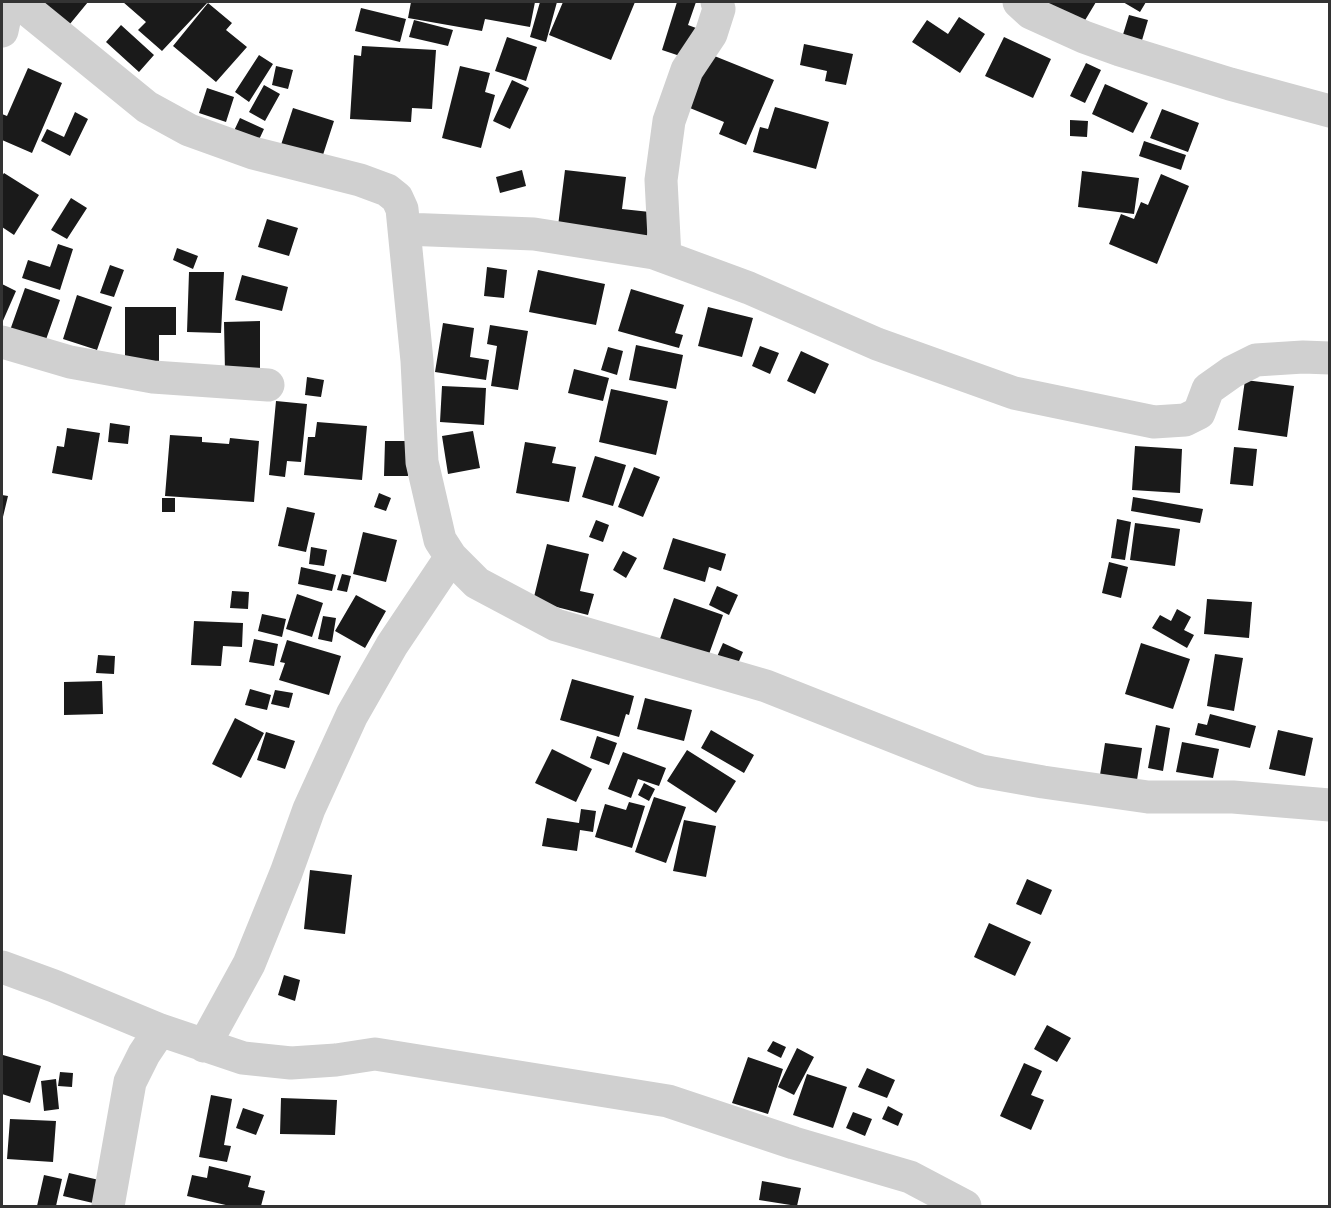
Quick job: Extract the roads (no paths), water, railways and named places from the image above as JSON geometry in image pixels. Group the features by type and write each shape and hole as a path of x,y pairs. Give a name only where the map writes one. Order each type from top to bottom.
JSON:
{"street":[{"path":"2,31 8,2"},
{"path":"18,2 147,108 189,130 253,153 360,180 387,190 397,198 402,209 417,361 422,462 440,540 451,557 477,583 556,625 766,686 981,771 1148,796 1233,797 1329,805"},
{"path":"665,257 662,180 669,121 687,70 711,34 720,9 717,2"},
{"path":"1019,2 1031,13 1084,37 1120,50 1230,84 1329,111"},
{"path":"404,230 534,234 654,253 749,288 876,344 1014,393 1154,422 1185,420 1199,413 1208,389 1232,372 1256,360 1329,358"},
{"path":"2,342 70,362 153,377 268,385"},
{"path":"204,1046 249,964 309,809 352,715 392,645 451,557"},
{"path":"2,967 160,1030 243,1058 291,1063 336,1060 375,1054 668,1101 794,1143 910,1178 965,1206"},
{"path":"108,1206 130,1082 144,1054 160,1030"}]}
